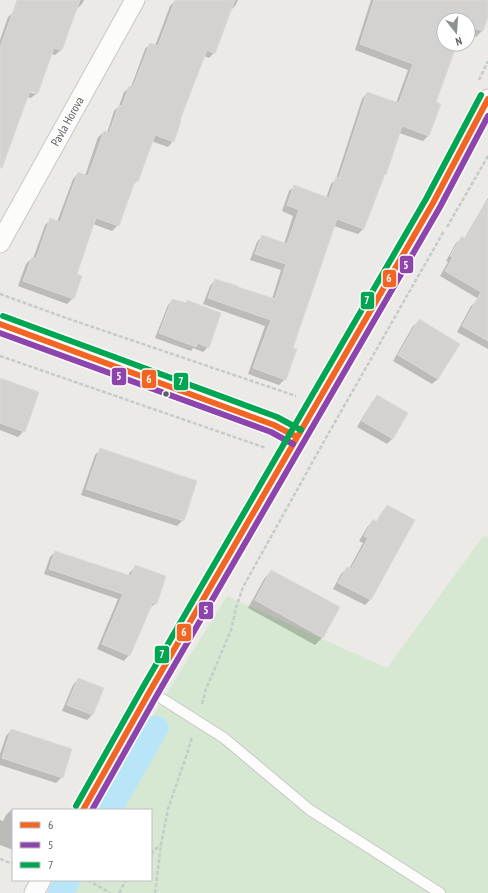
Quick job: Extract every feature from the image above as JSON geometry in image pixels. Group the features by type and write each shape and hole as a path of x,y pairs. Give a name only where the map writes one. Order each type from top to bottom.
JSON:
{"street":[{"name":"Pavla Horova","path":"0,243 135,0"},
{"path":"84,809 433,203 488,99"},
{"path":"0,324 274,425 297,437"},
{"path":"34,893 40,881"}],"lane":[{"path":"150,692 224,738 310,810 440,893"}],"path":[{"path":"155,893 161,845 168,809 188,754 206,689 231,630 243,587 389,327 488,156"},
{"path":"0,294 317,404"},
{"path":"0,356 287,455"},
{"path":"152,853 161,845"},
{"path":"0,859 12,864"},
{"path":"90,881 110,893"},
{"path":"120,893 126,881"}],"green space":[{"path":"484,535 488,537 488,893 51,893 58,881 152,881 152,809 100,809 157,709 227,596 387,668"}],"building":[{"path":"17,0 80,0 62,50 54,48 38,93 30,91 2,168 0,168 0,48"},
{"path":"175,0 235,0 215,54 207,50 180,120 181,121 174,142 155,135 138,182 135,181 119,226 96,218 77,274 82,276 74,299 23,281 32,257 36,259 50,218 60,222 78,172 88,176 104,131 109,133 119,105 122,106 129,86 133,87 150,43 158,46"},
{"path":"374,0 488,0 488,17 483,31 476,29 476,12 436,12 436,52 454,52 436,102 441,104 429,136 402,126 386,175 385,174 364,229 337,219 293,348 297,349 286,380 253,368 271,320 208,298 215,279 275,299 286,264 255,254 262,235 287,244 299,210 287,205 294,185 329,198 336,177 339,178 367,92 399,103 413,64 360,44"},
{"path":"488,200 488,341 462,326 481,292 445,271 453,257 450,256 462,236 465,239"},
{"path":"172,299 186,303 187,300 221,313 209,348 198,343 196,347 159,333"},
{"path":"419,319 460,344 438,379 398,355"},
{"path":"0,378 39,392 25,432 0,423"},
{"path":"377,395 408,413 393,439 362,421"},
{"path":"100,448 197,481 184,521 86,489"},
{"path":"387,505 415,520 371,600 338,583 347,567 351,569 368,538 364,536 373,519 377,522"},
{"path":"55,551 131,576 135,565 166,576 157,604 153,602 130,656 102,644 123,594 49,569"},
{"path":"271,570 340,607 323,638 255,600"},
{"path":"78,678 104,688 93,715 67,705"},
{"path":"11,729 72,749 63,778 2,758"}],"waterway":[{"path":"110,809 156,728"},
{"path":"60,893 67,881"}],"transit line":[{"name":"7","path":"76,806 143,687 426,199 481,95"},
{"name":"6","path":"84,809 150,691 433,203 488,99"},
{"name":"5","path":"93,809 440,207 488,116"},
{"name":"7","path":"3,316 277,417 301,430"},
{"name":"6","path":"0,324 274,425 297,437"},
{"name":"5","path":"0,333 271,432 293,444"}]}
